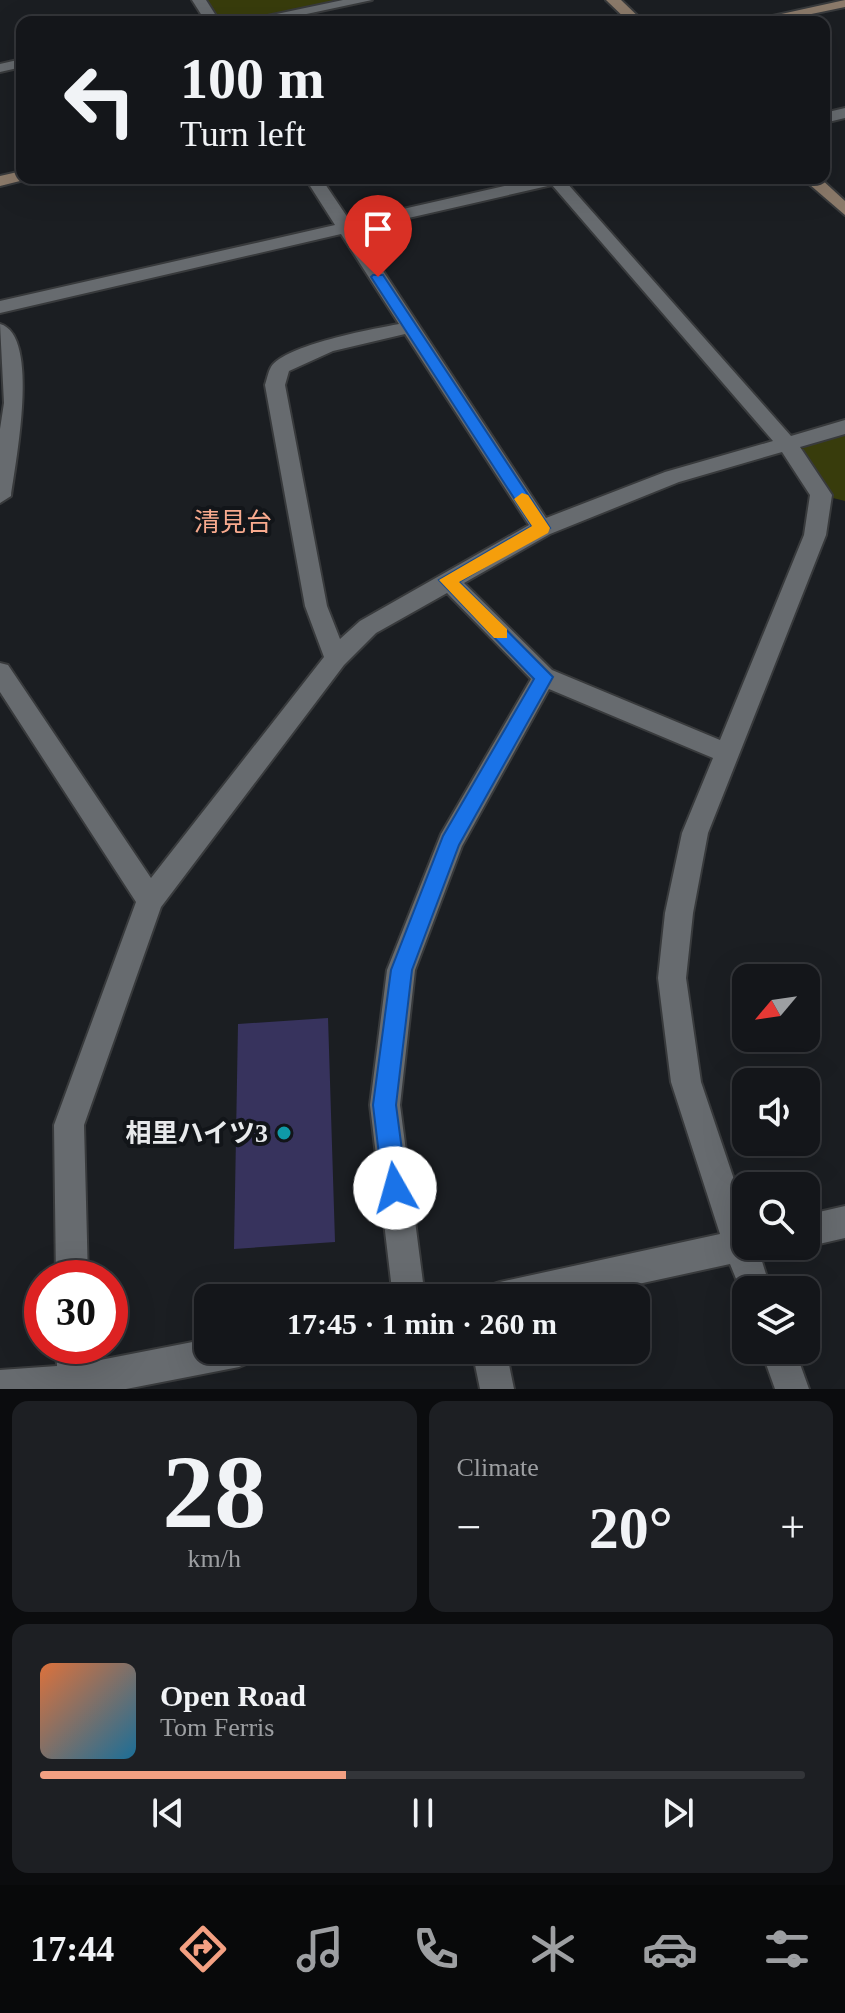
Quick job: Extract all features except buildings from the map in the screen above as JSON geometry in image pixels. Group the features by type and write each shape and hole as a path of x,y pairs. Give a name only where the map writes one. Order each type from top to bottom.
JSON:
{"street":[{"path":"278,16 365,0"},
{"path":"613,0 630,16"},
{"path":"781,16 845,3"},
{"path":"317,184 542,528"},
{"path":"0,307 537,184"},
{"path":"563,184 788,445 821,495 815,535 695,833 679,913 672,978 686,1082 732,1216"},
{"path":"817,184 845,210"},
{"path":"336,658 316,606 275,385 280,368 293,359 325,347 410,327"},
{"path":"0,330 13,365 14,403 0,496"},
{"path":"72,1260 69,1125 150,900 336,658 368,627 542,528 672,477 845,427"},
{"path":"448,580 544,677 726,753"},
{"path":"0,672 150,900"},
{"path":"407,1284 385,1105 401,970 450,842 544,677"},
{"path":"820,1228 845,1222"},
{"path":"564,1284 732,1247"},
{"path":"0,1387 74,1385 194,1360"},
{"path":"73,1364 74,1385"},
{"path":"492,1364 497,1389"},
{"path":"783,1364 792,1389"}],"green space":[{"path":"207,0 364,0 278,16 217,16"},
{"path":"845,427 845,501 821,495 788,445"}],"slow traffic":[{"path":"500,633 448,580 542,528 522,499"}],"place":[{"name":"相里ハイツ3","path":"284,1133"}],"district":[{"name":"清見台","path":"233,522"}],"route":[{"path":"378,277 542,528 448,580 544,677 450,842 401,970 385,1105 395,1188"}]}
